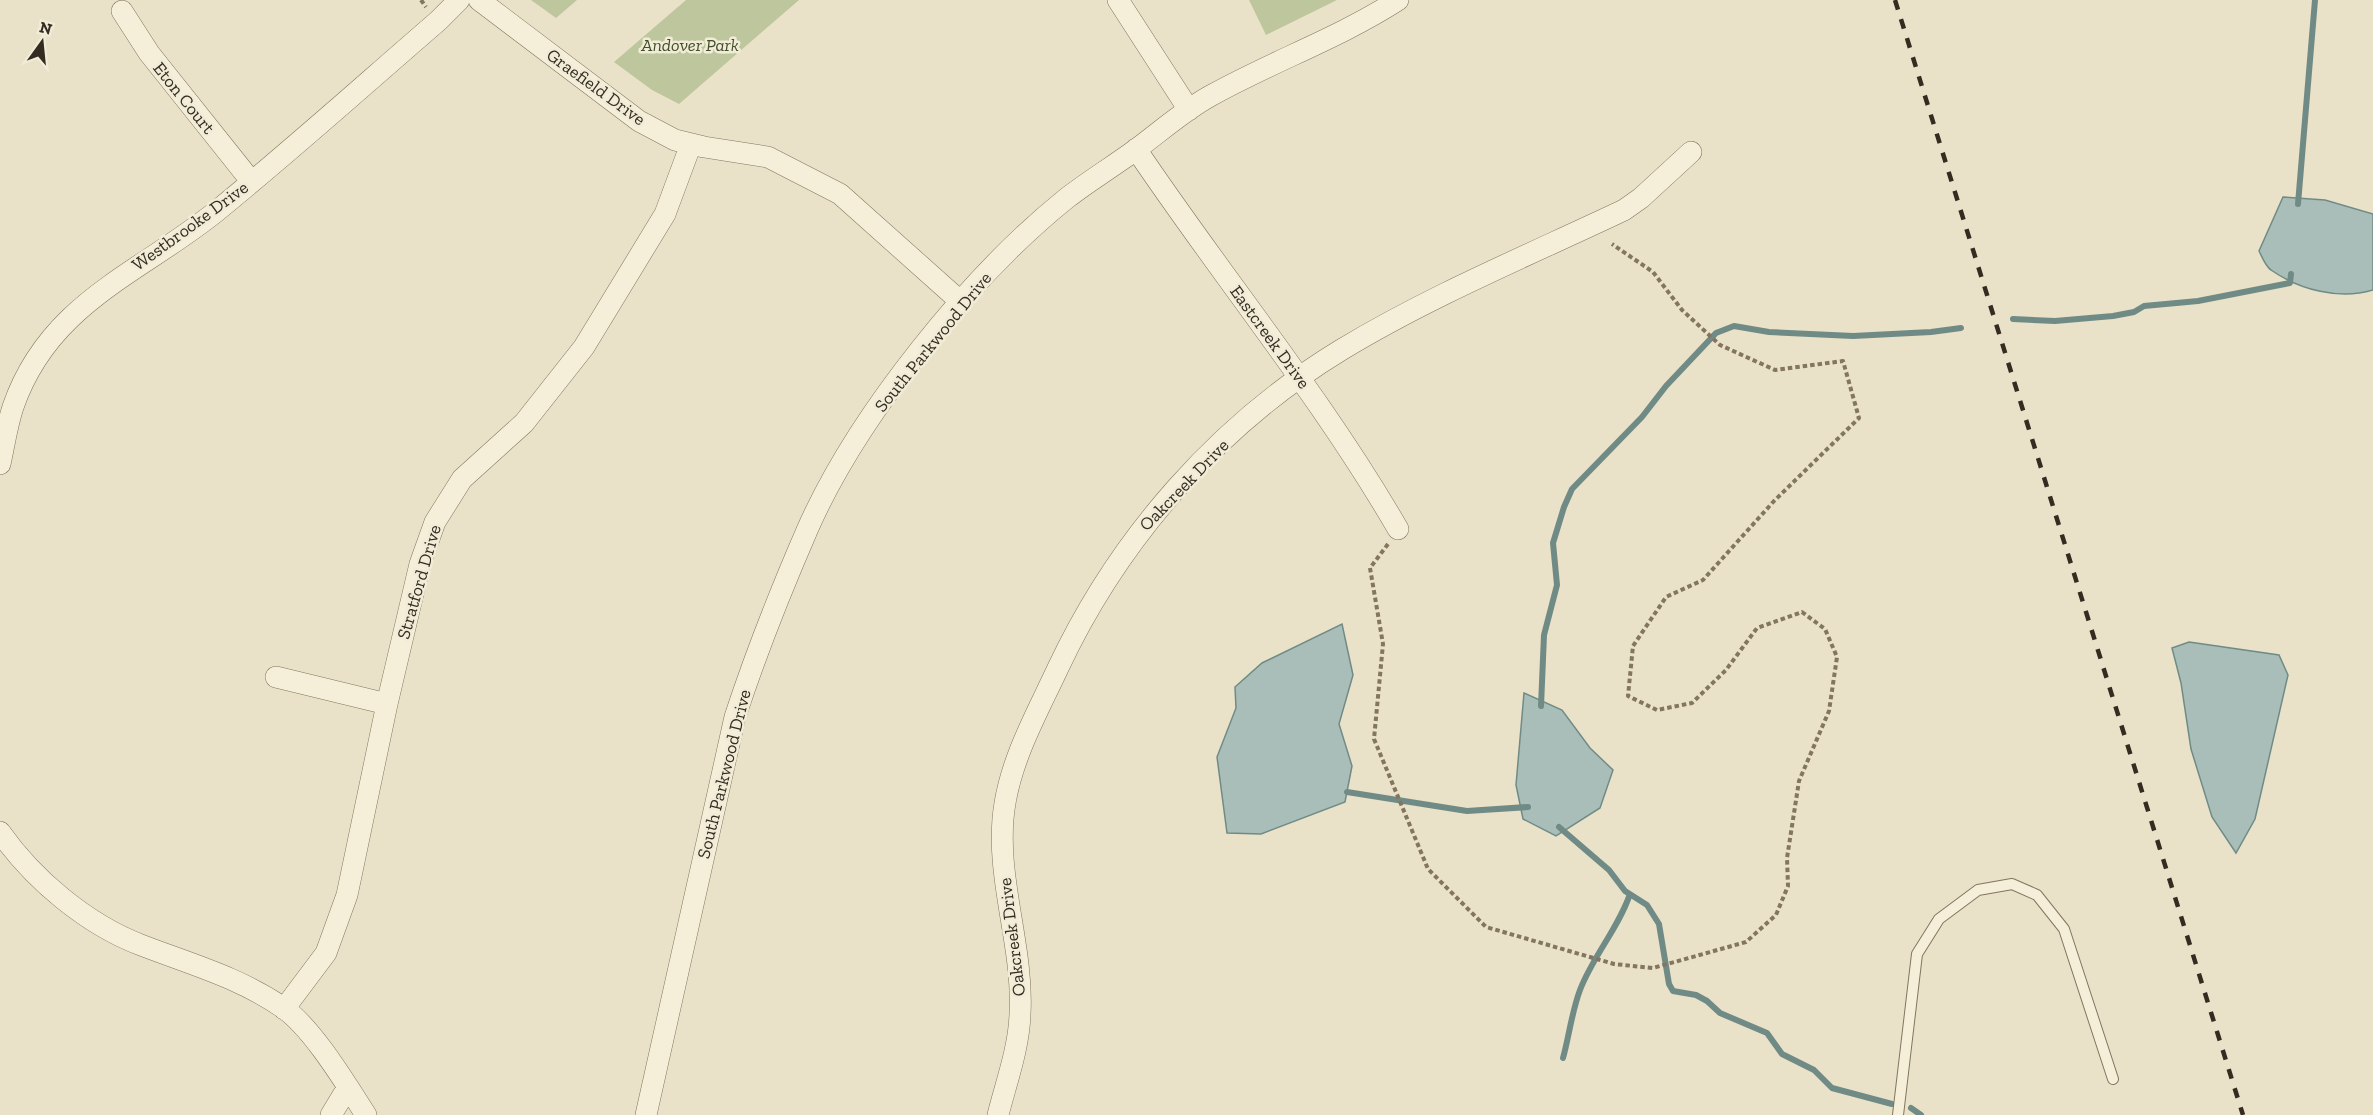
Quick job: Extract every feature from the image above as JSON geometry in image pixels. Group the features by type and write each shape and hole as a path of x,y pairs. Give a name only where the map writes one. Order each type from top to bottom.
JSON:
{"street":[{"name":"Westbrooke Drive","path":"0,464 13,407 30,369 72,314 135,266 216,212 459,0"},
{"name":"Graefield Drive","path":"479,0 639,121 675,140 768,157 840,194 961,302"},
{"path":"1118,0 1189,110"},
{"name":"South Parkwood Drive","path":"646,1115 735,717 758,651 809,526 841,468 884,400 961,302 1027,234 1067,198 1212,95 1371,17 1398,0"},
{"name":"Eton Court","path":"122,10 149,53 251,181"},
{"name":"Stratford Drive","path":"285,1009 326,953 344,906 387,704 420,564 435,522 462,479 524,423 584,347 665,214 691,144"},
{"name":"Eastcreek Drive","path":"1136,149 1189,228 1300,378 1371,481 1398,529"},
{"name":"Oakcreek Drive","path":"998,1115 1014,1051 1020,1014 1015,937 1004,875 1002,829 1005,803 1015,765 1069,644 1128,545 1168,496 1194,470 1265,404 1300,378 1341,350 1393,322 1624,210 1641,198 1691,152"},
{"path":"276,676 387,704"},
{"path":"0,832 37,877 89,917 138,944 238,980 285,1009 305,1030 366,1115"},
{"path":"331,1115 348,1087"}],"lane":[{"path":"1898,1115 1917,954 1939,919 1978,890 2012,884 2037,895 2064,929 2113,1079"}],"path":[{"path":"1398,529 1370,568 1383,644 1374,739 1428,869 1486,927 1614,964 1653,968 1746,942 1776,915 1788,886 1787,858 1799,781 1829,711 1837,657 1825,629 1802,612 1757,628 1726,670 1692,703 1657,710 1628,696 1633,646 1666,597 1703,580 1774,501 1859,418 1843,361 1775,370 1720,345 1682,310 1653,272 1612,244"}],"green space":[{"path":"531,0 577,0 556,18"},
{"name":"Andover Park","path":"686,0 799,0 679,104 652,90 614,62"},
{"path":"1249,0 1337,0 1266,35"}],"water":[{"path":"2283,197 2325,200 2373,214 2373,290 2347,294 2320,291 2294,283 2269,269 2259,251"},
{"path":"1342,624 1353,675 1339,724 1352,766 1345,802 1261,834 1227,833 1217,757 1236,708 1235,687 1262,663"},
{"path":"2189,642 2279,655 2288,675 2255,819 2236,853 2212,817 2191,749 2181,683 2172,648"},
{"path":"1524,693 1562,710 1590,748 1613,770 1600,808 1556,836 1523,819 1516,785"}],"waterway":[{"path":"2298,204 2315,0"},
{"path":"2013,319 2055,321 2113,316 2134,312 2144,306 2198,301 2290,283 2291,274"},
{"path":"1541,706 1544,635 1557,585 1553,543 1572,489 1642,417 1666,386 1716,333 1734,326 1769,332 1853,336 1961,328"},
{"path":"1347,792 1467,811 1528,807"},
{"path":"1559,827 1609,870 1625,891 1647,905 1659,924 1669,984 1673,991 1696,995 1720,1013 1767,1033 1782,1054 1814,1070 1832,1088 1892,1104"},
{"path":"1563,1058 1580,990 1630,894"},
{"path":"1911,1108 1921,1115"}],"railway":[{"path":"1895,0 2243,1115"}]}
